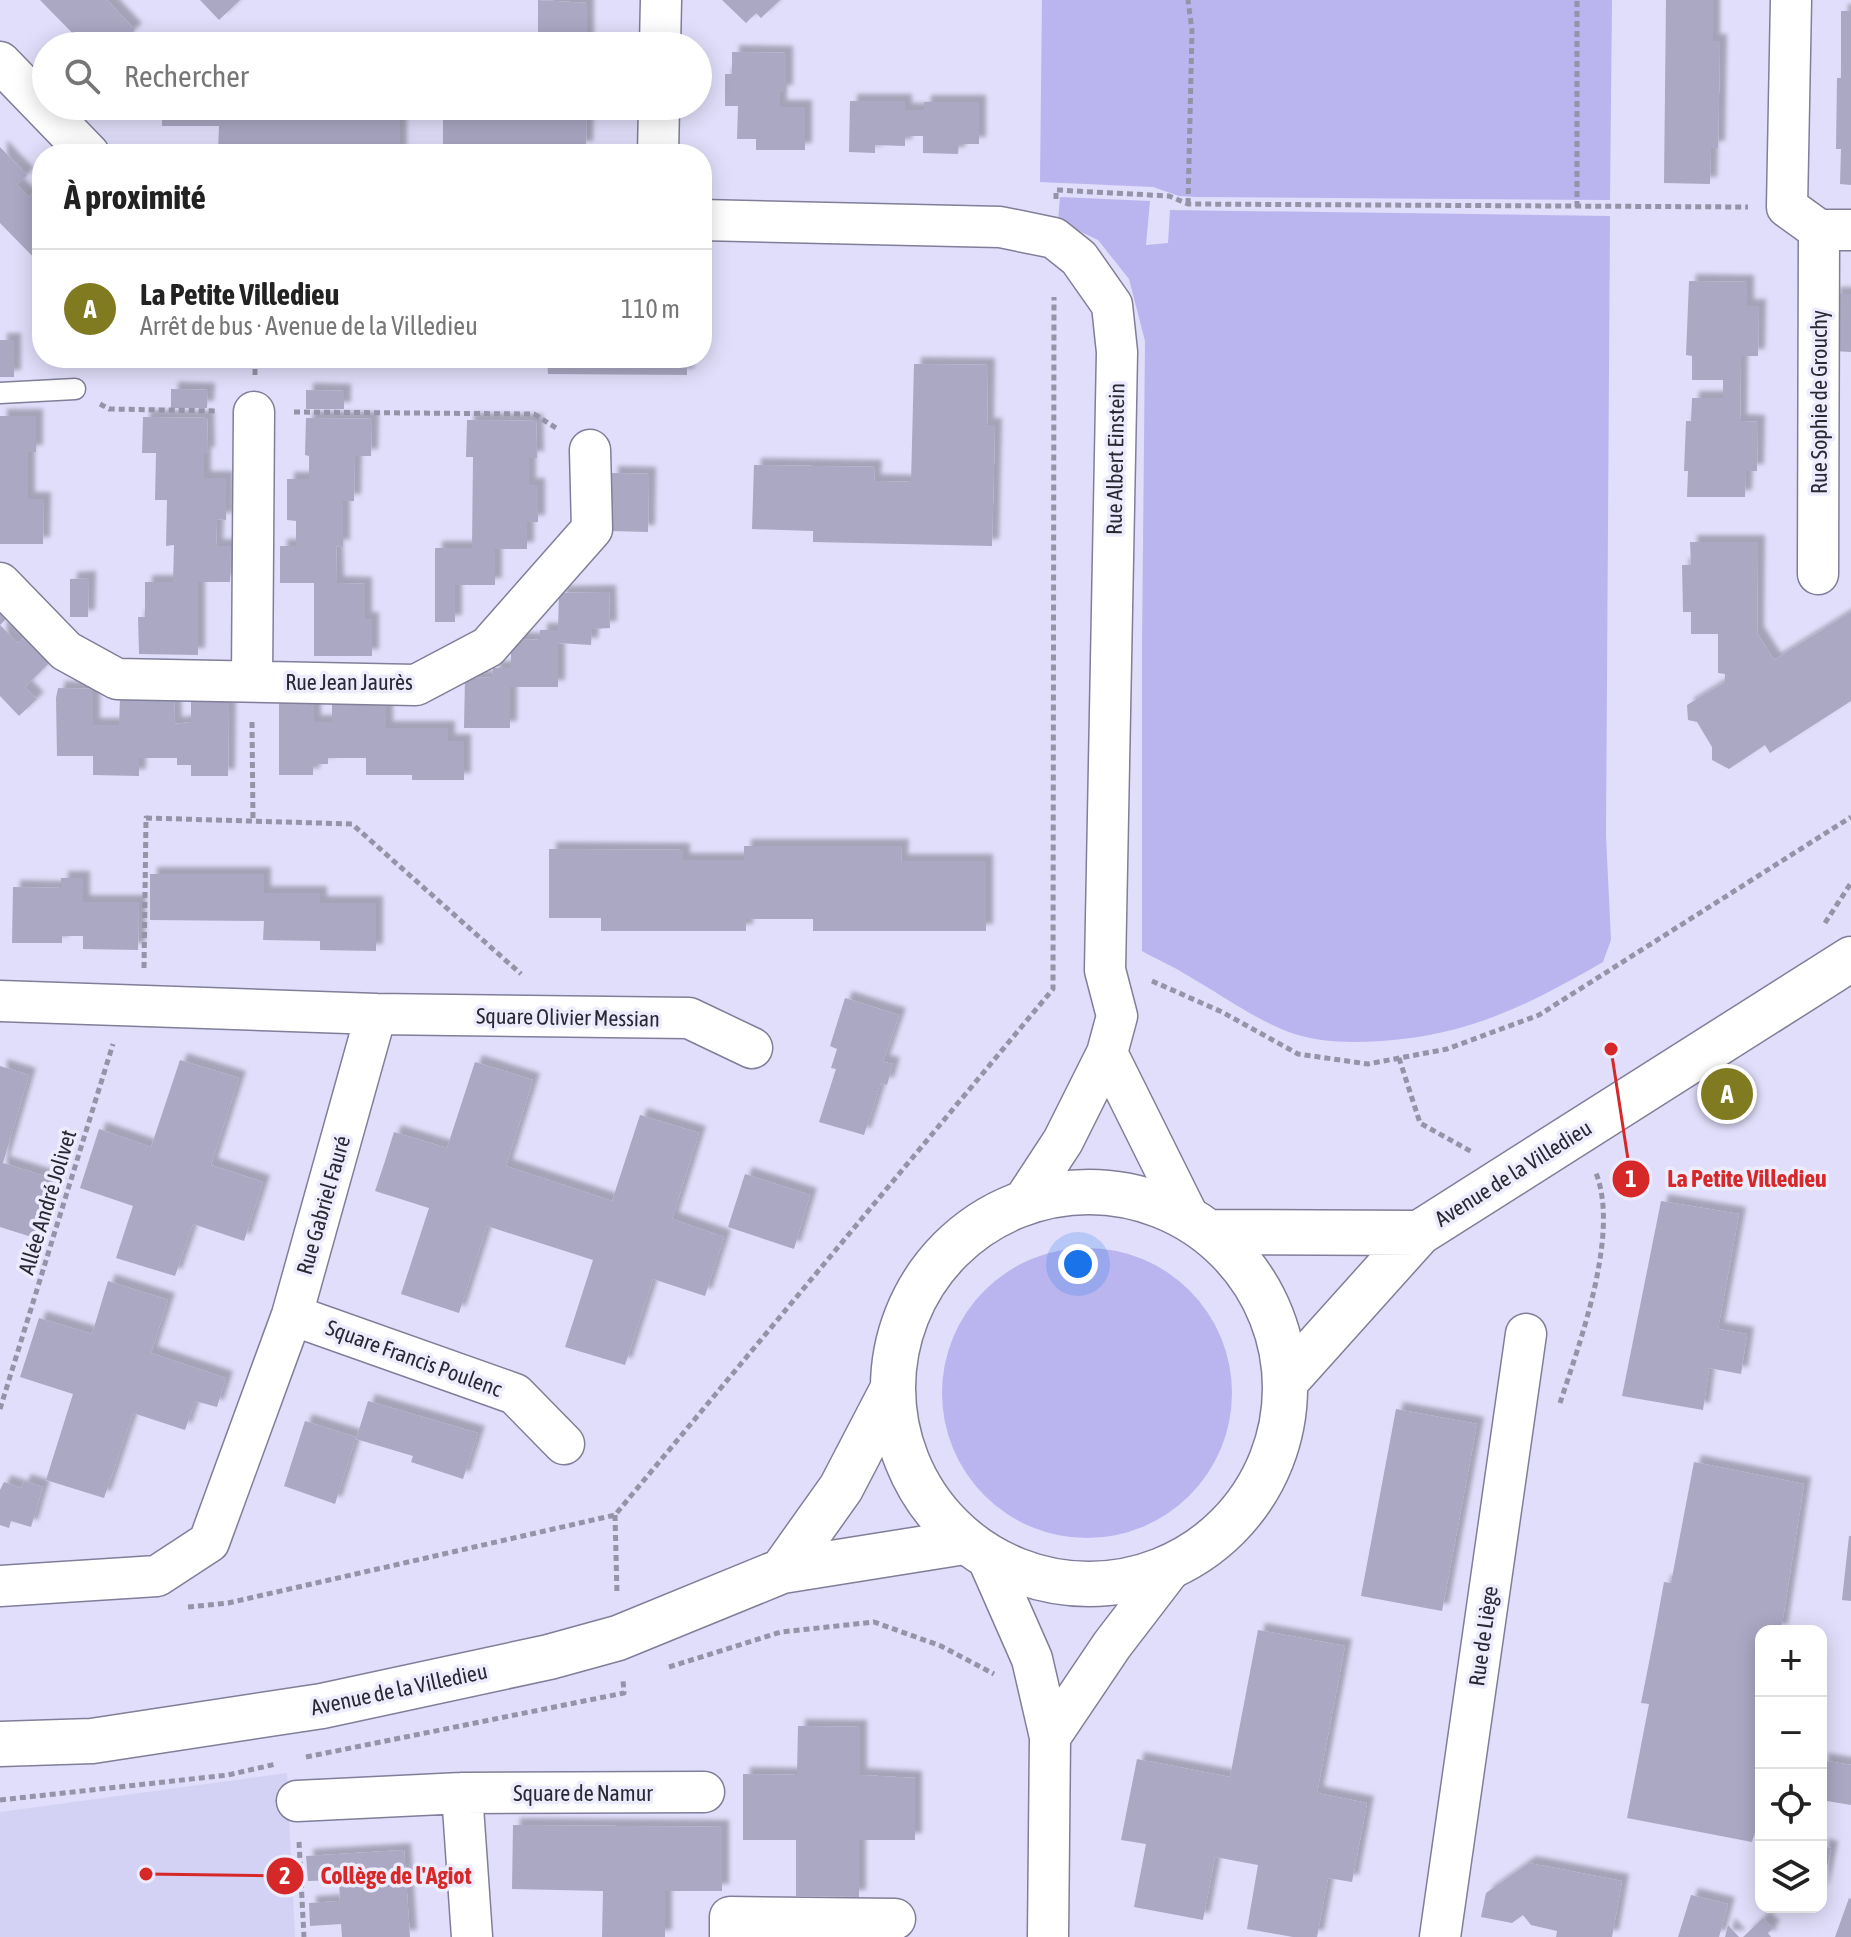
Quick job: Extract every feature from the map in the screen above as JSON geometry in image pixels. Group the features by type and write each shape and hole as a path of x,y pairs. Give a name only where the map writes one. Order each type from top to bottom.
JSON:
{"street":[{"path":"660,32 661,0"},
{"path":"1791,0 1787,207 1835,230"},
{"path":"0,62 32,95"},
{"path":"56,120 79,144"},
{"path":"658,144 659,120"},
{"path":"712,220 1000,227 1054,238"},
{"name":"Rue Sophie de Grouchy","path":"1818,574 1835,230"},
{"name":"Rue Albert Einstein","path":"1023,1202 1063,1141 1107,1053 1117,1016 1105,970 1117,352 1112,305 1079,258 1054,238"},
{"path":"252,681 254,412"},
{"name":"Rue Jean Jaurès","path":"0,583 66,651 117,679 416,685 488,647 592,529 590,450"},
{"name":"Avenue de la Villedieu","path":"1287,1380 1419,1233 1851,959"},
{"path":"0,1001 376,1014"},
{"name":"Square Olivier Messian","path":"376,1014 689,1018 752,1048"},
{"name":"Rue Gabriel Fauré","path":"0,1586 157,1576 209,1542 292,1315 376,1014"},
{"path":"976,1550 1047,1581 1110,1585 1171,1568 1220,1536 1258,1492 1280,1438 1287,1380 1276,1324 1250,1274 1200,1225 1107,1053"},
{"path":"1048,1937 1050,1737 1032,1659 976,1550 925,1499 900,1448 891,1392 899,1331 926,1276 969,1231 1023,1202 1079,1191 1136,1196 1200,1225"},
{"name":"Avenue de la Villedieu","path":"1200,1225 1419,1233"},
{"name":"Square Francis Poulenc","path":"292,1315 515,1394 564,1444"},
{"name":"Rue de Liège","path":"1440,1937 1526,1334"},
{"path":"782,1571 841,1488 891,1392"},
{"name":"Avenue de la Villedieu","path":"0,1744 92,1741 322,1706 549,1657 618,1638 782,1571 976,1550"},
{"path":"1050,1737 1112,1645 1171,1568"},
{"name":"Square de Namur","path":"297,1801 462,1793 704,1792"},
{"path":"462,1793 472,1937"},
{"path":"730,1937 730,1917 895,1919"}],"lane":[{"path":"0,393 75,389"}],"path":[{"path":"1188,0 1192,31 1188,204"},
{"path":"1577,0 1577,207"},
{"path":"1021,1028 1053,989 1056,190 1169,196 1188,204 1787,207"},
{"path":"75,389 109,409 534,414 590,450"},
{"path":"252,681 253,821 352,824 531,983 533,1016"},
{"path":"1152,981 1222,1012 1298,1054 1368,1064 1447,1049 1539,1015 1851,817"},
{"name":"Allée André Jolivet","path":"0,1409 135,1005 146,818 253,821"},
{"path":"1399,1058 1420,1123 1482,1157"},
{"path":"1514,1413 1555,1418 1577,1352 1602,1250 1603,1191 1592,1163 1581,1169 1558,1144"},
{"path":"615,1515 618,1638"},
{"path":"661,1669 781,1632 874,1622 941,1646 993,1673 998,1688"},
{"path":"297,1801 304,1937"}],"shaded area":[{"path":"1042,0 1612,0 1610,200 1196,197 1179,196 1153,187 1040,182"},
{"path":"1060,197 1150,201 1146,245 1168,243 1170,210 1610,216 1606,836 1611,940 1603,962 1549,992 1471,1025 1414,1038 1345,1042 1310,1038 1272,1025 1142,951 1145,341 1129,279 1098,240 1058,221"},
{"path":"1087,1248 1115,1251 1142,1259 1179,1281 1199,1301 1221,1338 1229,1365 1232,1393 1229,1421 1221,1448 1199,1485 1179,1505 1142,1527 1115,1535 1087,1538 1059,1535 1032,1527 995,1505 975,1485 953,1448 945,1421 942,1393 945,1365 953,1338 975,1301 995,1281 1032,1259 1059,1251"},
{"path":"287,1773 295,1937 0,1937 0,1812"}],"building":[{"path":"40,0 107,0 135,30 133,32 71,32"},
{"path":"200,0 240,0 219,20"},
{"path":"538,0 587,3 587,32 538,32"},
{"path":"722,0 780,0 761,18 756,13 746,23"},
{"path":"1666,0 1713,0 1713,41 1720,41 1718,148 1711,148 1710,184 1664,183"},
{"path":"1841,11 1851,11 1851,185 1840,184 1841,149 1836,149 1837,78 1841,78"},
{"path":"732,52 786,53 786,92 780,92 780,107 805,107 805,150 756,150 756,139 737,139 738,106 725,106 725,74 732,74"},
{"path":"850,101 905,101 905,110 924,110 924,102 979,102 979,144 959,144 958,154 923,153 923,136 905,136 905,146 875,145 875,153 849,152"},
{"path":"162,120 400,120 400,144 218,144 219,126 162,126"},
{"path":"443,120 587,120 586,144 443,144"},
{"path":"0,147 27,175 17,185 29,197 32,194 32,256 0,223"},
{"path":"1689,281 1747,282 1747,306 1759,306 1758,356 1741,356 1740,421 1758,422 1757,471 1746,471 1745,497 1687,497 1688,471 1684,471 1686,421 1691,421 1692,398 1723,398 1723,380 1692,380 1692,356 1686,355"},
{"path":"1833,294 1851,294 1851,352 1832,351"},
{"path":"0,340 14,340 14,377 0,377"},
{"path":"914,364 988,365 987,425 995,425 992,546 813,542 813,531 752,529 754,465 875,467 874,481 911,482"},
{"path":"548,368 687,368 687,375 548,374"},
{"path":"171,389 208,390 207,408 171,408"},
{"path":"306,390 344,391 344,409 306,409"},
{"path":"0,416 36,416 36,452 28,452 28,499 44,499 43,544 0,544"},
{"path":"143,417 207,418 208,454 204,454 204,478 226,478 226,520 217,519 216,546 231,546 230,582 198,582 198,655 139,654 138,617 145,617 145,582 173,582 174,545 166,546 167,500 155,500 156,453 142,453"},
{"path":"306,418 372,419 371,456 355,456 354,501 343,501 343,547 336,546 337,583 365,584 365,619 372,619 372,656 314,656 314,583 280,583 280,546 296,546 296,521 287,520 287,479 309,479 309,456 305,455"},
{"path":"467,420 536,421 537,458 529,458 529,485 538,485 538,522 527,522 527,549 495,549 495,585 455,585 455,622 435,622 435,548 472,548 473,457 466,457"},
{"path":"611,473 649,474 648,532 612,531"},
{"path":"1690,542 1758,542 1757,633 1774,660 1851,612 1851,701 1770,753 1765,745 1729,769 1712,760 1712,747 1697,722 1688,720 1687,705 1725,682 1725,674 1718,673 1718,634 1691,634 1691,612 1683,612 1682,565 1691,565"},
{"path":"89,578 88,617 70,617 70,579"},
{"path":"609,592 610,628 592,629 591,645 558,643 558,687 510,687 510,728 464,728 465,677 492,678 493,668 511,668 511,639 540,640 540,630 558,630 559,593"},
{"path":"0,625 18,643 24,637 49,663 25,687 37,699 19,716 0,696"},
{"path":"58,688 93,689 93,725 119,725 120,699 174,700 175,724 191,722 191,700 229,700 228,776 191,776 191,765 177,765 177,758 139,758 139,776 93,775 93,756 57,756"},
{"path":"279,700 314,701 314,722 332,722 332,701 386,702 386,728 448,728 448,741 464,741 464,780 412,780 412,775 366,775 366,758 328,758 328,764 313,764 313,775 279,775"},
{"path":"744,846 902,846 901,861 986,861 986,931 813,931 813,919 746,919 746,931 601,931 601,918 549,918 549,849 683,850 683,860 744,860"},
{"path":"150,874 264,874 264,893 320,893 320,903 376,903 376,951 320,950 320,941 263,940 264,921 150,920"},
{"path":"61,878 83,878 83,902 139,902 138,950 83,949 83,936 62,936 62,943 12,943 13,887 61,888"},
{"path":"845,998 899,1015 883,1062 893,1064 887,1085 881,1083 864,1135 819,1122 836,1069 831,1068 837,1049 830,1046"},
{"path":"180,1060 239,1078 211,1165 263,1182 244,1241 193,1224 175,1276 116,1258 133,1206 80,1188 99,1129 151,1147"},
{"path":"475,1062 533,1080 506,1166 612,1201 640,1115 699,1133 672,1219 724,1237 705,1296 653,1279 625,1365 565,1347 593,1260 487,1226 459,1313 401,1294 429,1208 375,1191 394,1132 447,1148"},
{"path":"0,1066 29,1075 3,1163 57,1180 38,1239 0,1227"},
{"path":"745,1174 810,1195 794,1249 728,1227"},
{"path":"1661,1201 1739,1214 1718,1329 1747,1334 1741,1374 1709,1368 1703,1410 1622,1396"},
{"path":"108,1281 168,1300 151,1353 226,1378 217,1407 195,1401 185,1430 133,1413 104,1498 46,1480 73,1394 20,1377 39,1318 92,1334"},
{"path":"368,1401 478,1433 463,1479 411,1462 413,1456 356,1439"},
{"path":"1396,1409 1477,1424 1442,1611 1361,1596"},
{"path":"305,1421 356,1437 335,1504 284,1486"},
{"path":"1694,1462 1804,1484 1782,1625 1755,1625 1755,1832 1752,1842 1627,1818 1649,1704 1641,1703 1664,1582 1671,1583"},
{"path":"24,1481 43,1487 31,1527 11,1521 9,1528 0,1525 0,1490 4,1482 21,1488"},
{"path":"1851,1536 1851,1601 1842,1600"},
{"path":"1258,1630 1345,1646 1317,1793 1367,1803 1352,1882 1328,1878 1317,1937 1293,1937 1247,1929 1258,1865 1215,1857 1203,1920 1134,1907 1146,1844 1121,1840 1137,1759 1230,1777"},
{"path":"798,1726 860,1727 860,1775 915,1778 915,1840 859,1840 859,1897 796,1896 796,1840 743,1840 743,1774 797,1775"},
{"path":"1827,1761 1851,1765 1851,1805 1827,1801"},
{"path":"513,1825 722,1827 722,1891 665,1891 665,1937 602,1937 603,1891 512,1889"},
{"path":"404,1850 410,1937 342,1937 341,1924 310,1926 309,1903 340,1901 339,1880 308,1881 306,1856"},
{"path":"1529,1863 1622,1881 1612,1937 1556,1937 1557,1931 1531,1925 1523,1915 1512,1923 1481,1917 1486,1893"},
{"path":"1691,1895 1728,1904 1719,1937 1678,1937"},
{"path":"1849,1898 1851,1937 1835,1937"},
{"path":"1763,1918 1773,1928 1768,1933 1771,1937 1743,1937"},
{"path":"1728,1925 1739,1937 1725,1937"}],"place":[{"name":"La Petite Villedieu","path":"1611,1049"},
{"name":"La Petite Villedieu","path":"1727,1094"},
{"name":"Collège de l'Agiot","path":"146,1874"}]}
